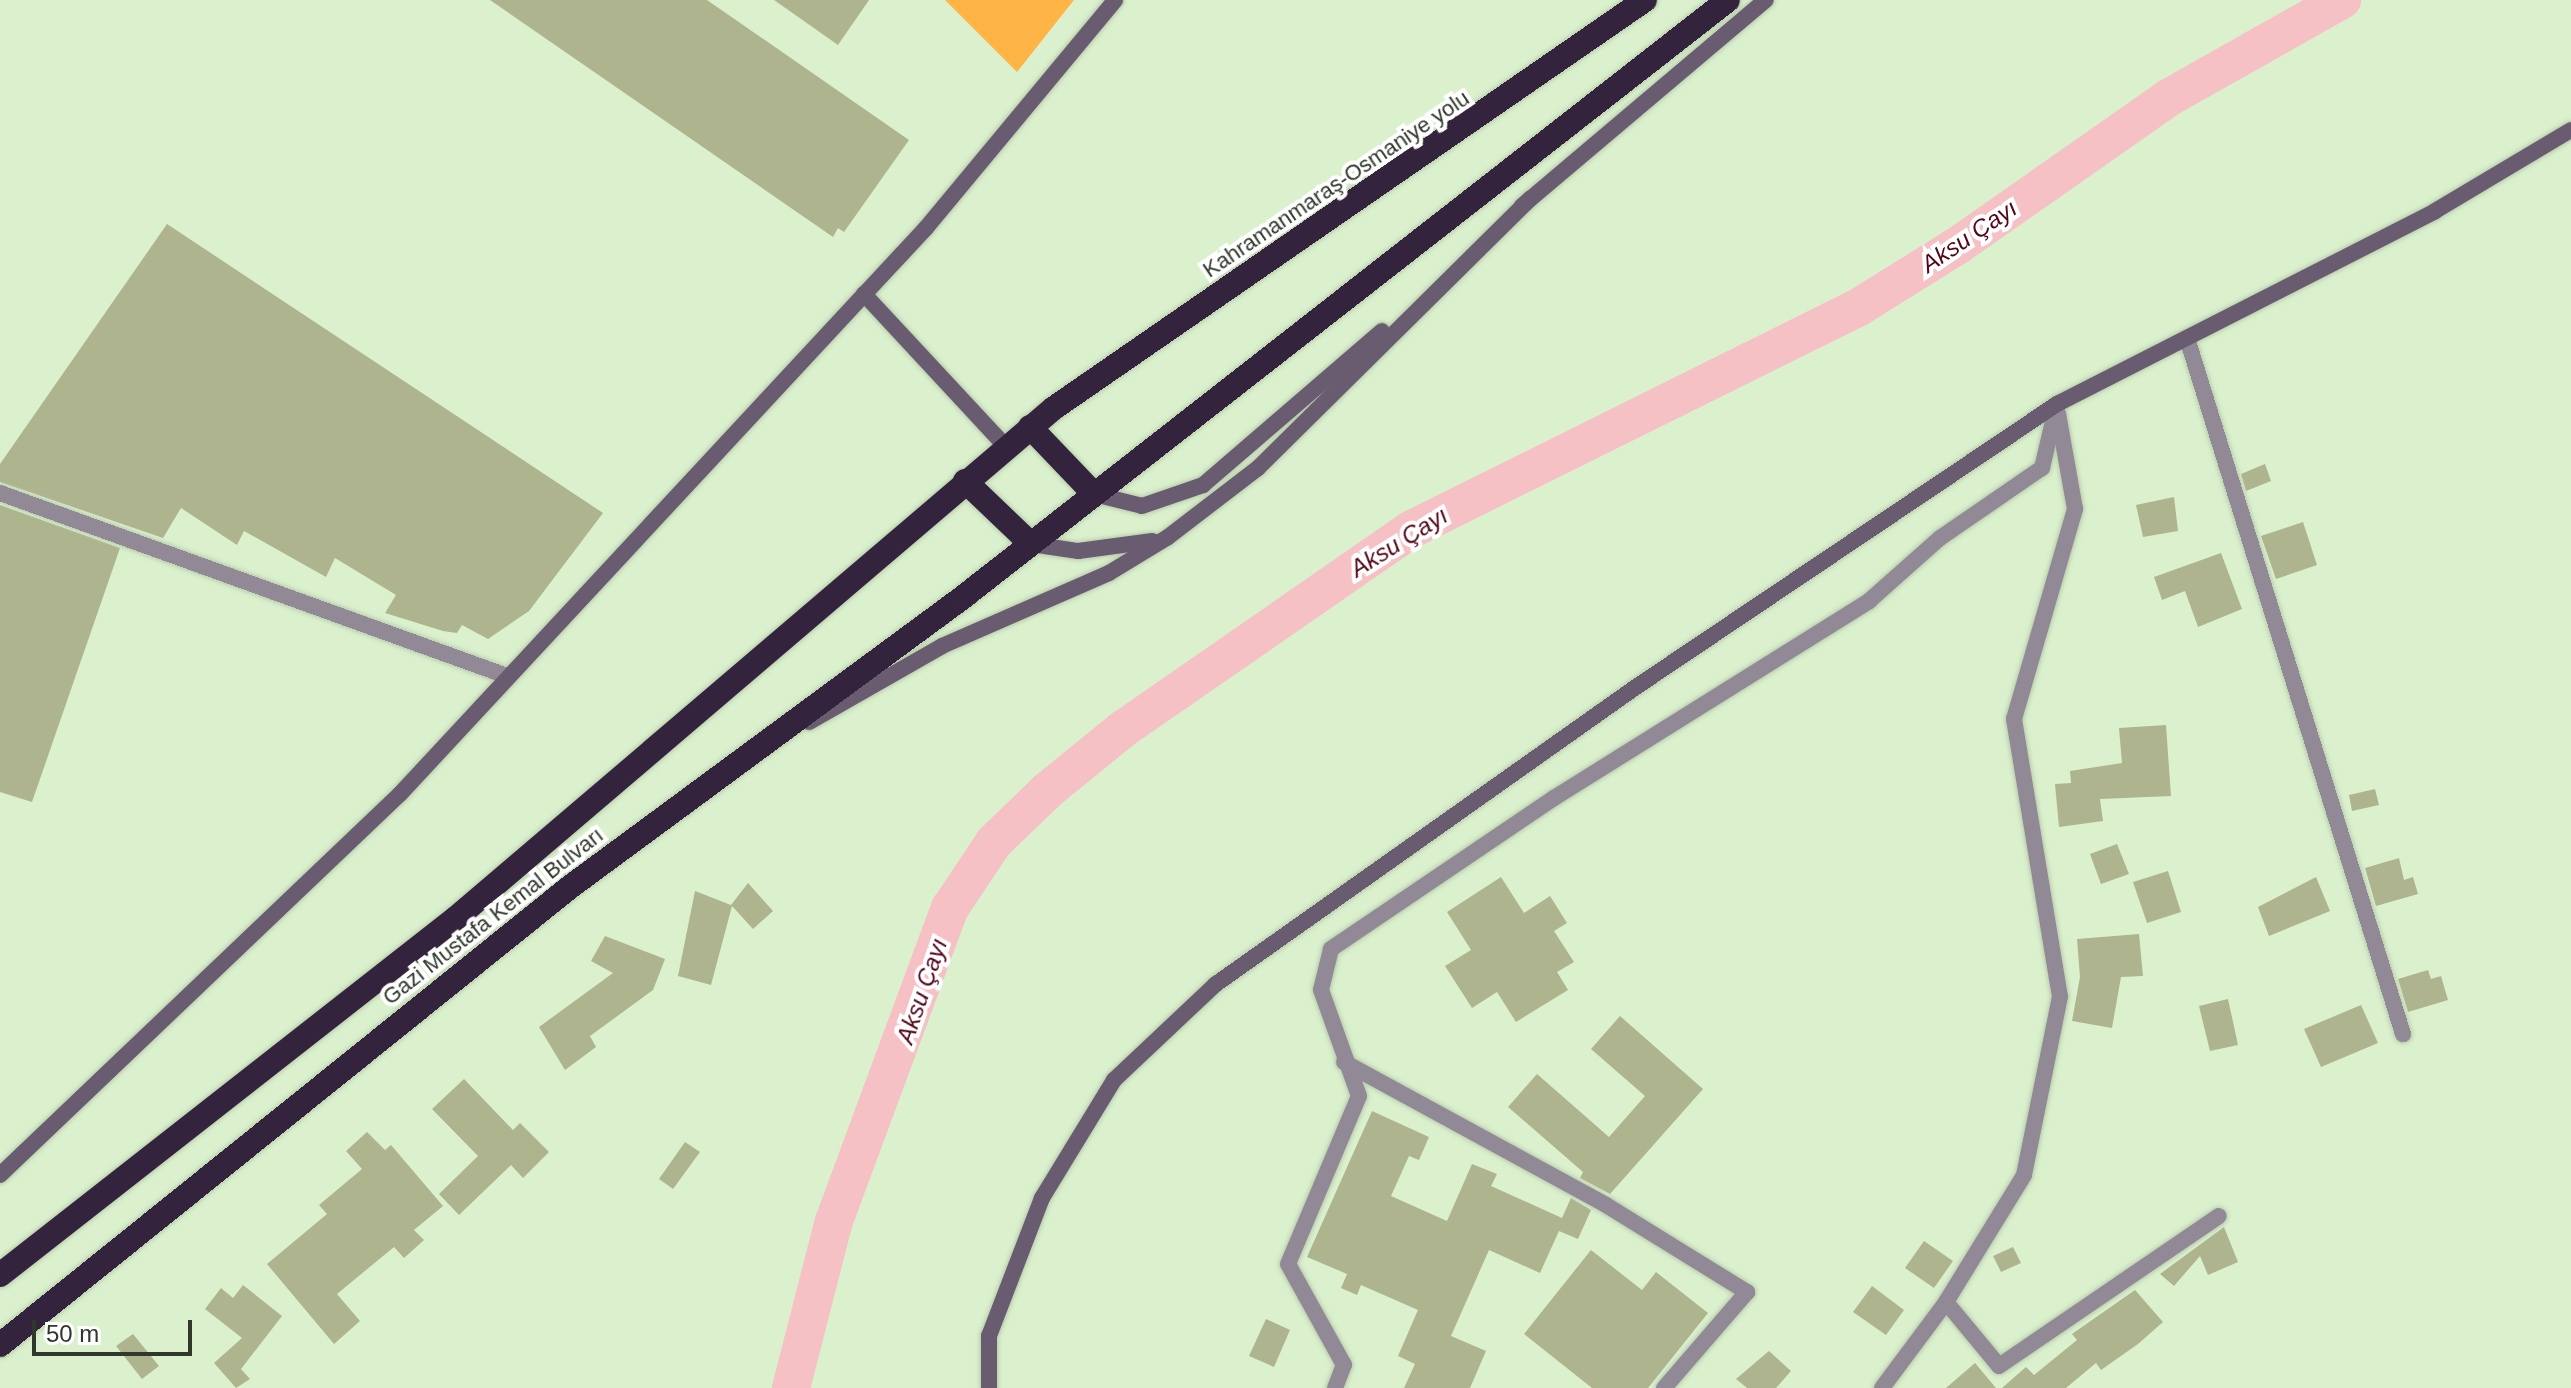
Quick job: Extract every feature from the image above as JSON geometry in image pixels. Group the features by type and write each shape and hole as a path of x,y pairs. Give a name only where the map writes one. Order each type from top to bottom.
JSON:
{"highway":[{"name":"Kahramanmaraş-Osmaniye yolu","path":"1054,408 1645,0"},
{"name":"Gazi Mustafa Kemal Bulvarı","path":"0,1345 721,772 1031,544 1728,0"},
{"name":"Gazi Mustafa Kemal Bulvarı","path":"0,1275 456,918 958,486 1054,408"},
{"path":"1030,427 1094,494"},
{"path":"958,486 1031,544"}],"street":[{"path":"0,1175 400,794 864,294 1115,0"},
{"path":"1094,494 1142,506 1203,485 1530,199 1766,0"},
{"path":"989,1388 989,1336 1042,1198 1114,1080 1216,984 1636,687 2057,404 2435,211 2571,130"},
{"path":"721,772 942,646 1109,573 1168,537 1258,468 1530,199"},
{"path":"864,294 1006,447"},
{"path":"2187,338 2403,1034"},
{"path":"1335,1388 1344,1365 1288,1264 1359,1096 1344,1062 1321,990 1331,949 1541,806 1869,601 1940,538 2042,468 2057,404"},
{"path":"1882,1388 1946,1302 2024,1175 2060,997 2014,719 2075,509 2057,404"},
{"path":"0,493 507,676"},
{"path":"1031,544 1111,550 1168,537"},
{"path":"1344,1062 1606,1205 1747,1292 1664,1388"},
{"path":"1946,1302 1999,1366 2219,1216"}],"shaded area":[{"path":"945,0 1074,0 1017,72"}],"building":[{"path":"490,0 707,0 909,140 844,232 838,228 833,237"},
{"path":"774,0 869,0 838,45"},
{"path":"167,224 603,513 529,611 488,639 462,625 457,633 443,631 385,613 396,595 335,558 326,577 244,531 237,545 181,508 163,538 0,482 0,464"},
{"path":"2265,464 2271,481 2246,491 2241,474"},
{"path":"2174,497 2178,531 2143,537 2136,505"},
{"path":"0,505 120,548 32,802 0,792"},
{"path":"2303,522 2317,565 2276,579 2261,536"},
{"path":"2221,553 2242,609 2198,627 2185,591 2162,600 2154,577"},
{"path":"2166,725 2171,796 2100,799 2103,821 2059,827 2055,784 2071,783 2070,771 2122,763 2119,728"},
{"path":"2375,789 2379,805 2352,811 2349,795"},
{"path":"2117,844 2129,874 2101,884 2090,854"},
{"path":"2399,858 2404,880 2413,877 2418,894 2376,906 2365,868"},
{"path":"2168,871 2181,912 2147,923 2133,882"},
{"path":"1501,877 1524,913 1550,896 1567,923 1554,931 1574,962 1557,972 1568,990 1516,1022 1497,992 1472,1008 1445,966 1471,950 1447,912"},
{"path":"2316,877 2330,911 2269,936 2258,907"},
{"path":"748,883 773,911 753,929 732,906 711,985 678,976 695,891 731,905"},
{"path":"2139,934 2143,976 2121,977 2112,1028 2072,1021 2080,977 2077,939"},
{"path":"605,936 665,959 653,990 590,1036 596,1047 565,1070 539,1027 613,973 591,961"},
{"path":"2428,970 2431,979 2441,976 2448,1000 2408,1012 2398,979"},
{"path":"2228,999 2238,1045 2210,1051 2199,1006"},
{"path":"2361,1005 2378,1043 2321,1067 2304,1029"},
{"path":"1620,1016 1703,1089 1610,1194 1580,1178 1583,1172 1508,1107 1537,1074 1609,1137 1645,1096 1591,1049"},
{"path":"464,1079 513,1130 520,1123 549,1152 523,1178 511,1165 459,1215 439,1194 478,1156 432,1109"},
{"path":"1372,1111 1429,1137 1419,1160 1409,1156 1391,1196 1447,1221 1472,1164 1497,1174 1491,1186 1562,1218 1571,1198 1591,1210 1578,1239 1559,1231 1540,1273 1489,1250 1451,1336 1486,1351 1470,1388 1404,1388 1415,1364 1398,1356 1418,1310 1361,1285 1357,1295 1341,1288 1347,1274 1307,1257"},
{"path":"367,1132 385,1150 391,1145 443,1206 414,1230 424,1240 404,1258 394,1247 337,1294 360,1321 334,1344 267,1264 327,1214 319,1205 362,1169 346,1151"},
{"path":"685,1142 700,1152 673,1189 659,1179"},
{"path":"2224,1227 2238,1262 2208,1275 2200,1256 2174,1286 2160,1274"},
{"path":"1924,1241 1953,1261 1934,1288 1905,1268"},
{"path":"2013,1247 2021,1263 2001,1272 1993,1256"},
{"path":"1591,1250 1642,1290 1656,1272 1708,1313 1648,1388 1592,1388 1524,1334"},
{"path":"243,1285 282,1316 241,1369 250,1379 236,1388 214,1363 242,1338 205,1309 221,1288 233,1298"},
{"path":"1872,1286 1904,1310 1886,1335 1853,1312"},
{"path":"2135,1290 2163,1322 2138,1344 2101,1370 2096,1363 2066,1388 2002,1388 2026,1367 2034,1375 2077,1340 2072,1334"},
{"path":"1266,1319 1290,1330 1274,1367 1249,1356"},
{"path":"133,1334 159,1366 142,1379 116,1346"},
{"path":"1769,1351 1791,1371 1776,1388 1747,1388 1736,1379"},
{"path":"1975,1363 1996,1388 1946,1388"}],"waterway":[{"name":"Aksu Çayı","path":"791,1388 834,1221 950,908 994,842 1048,790 1123,729 1412,529 1859,307 1957,246 2168,98 2342,0"}]}
